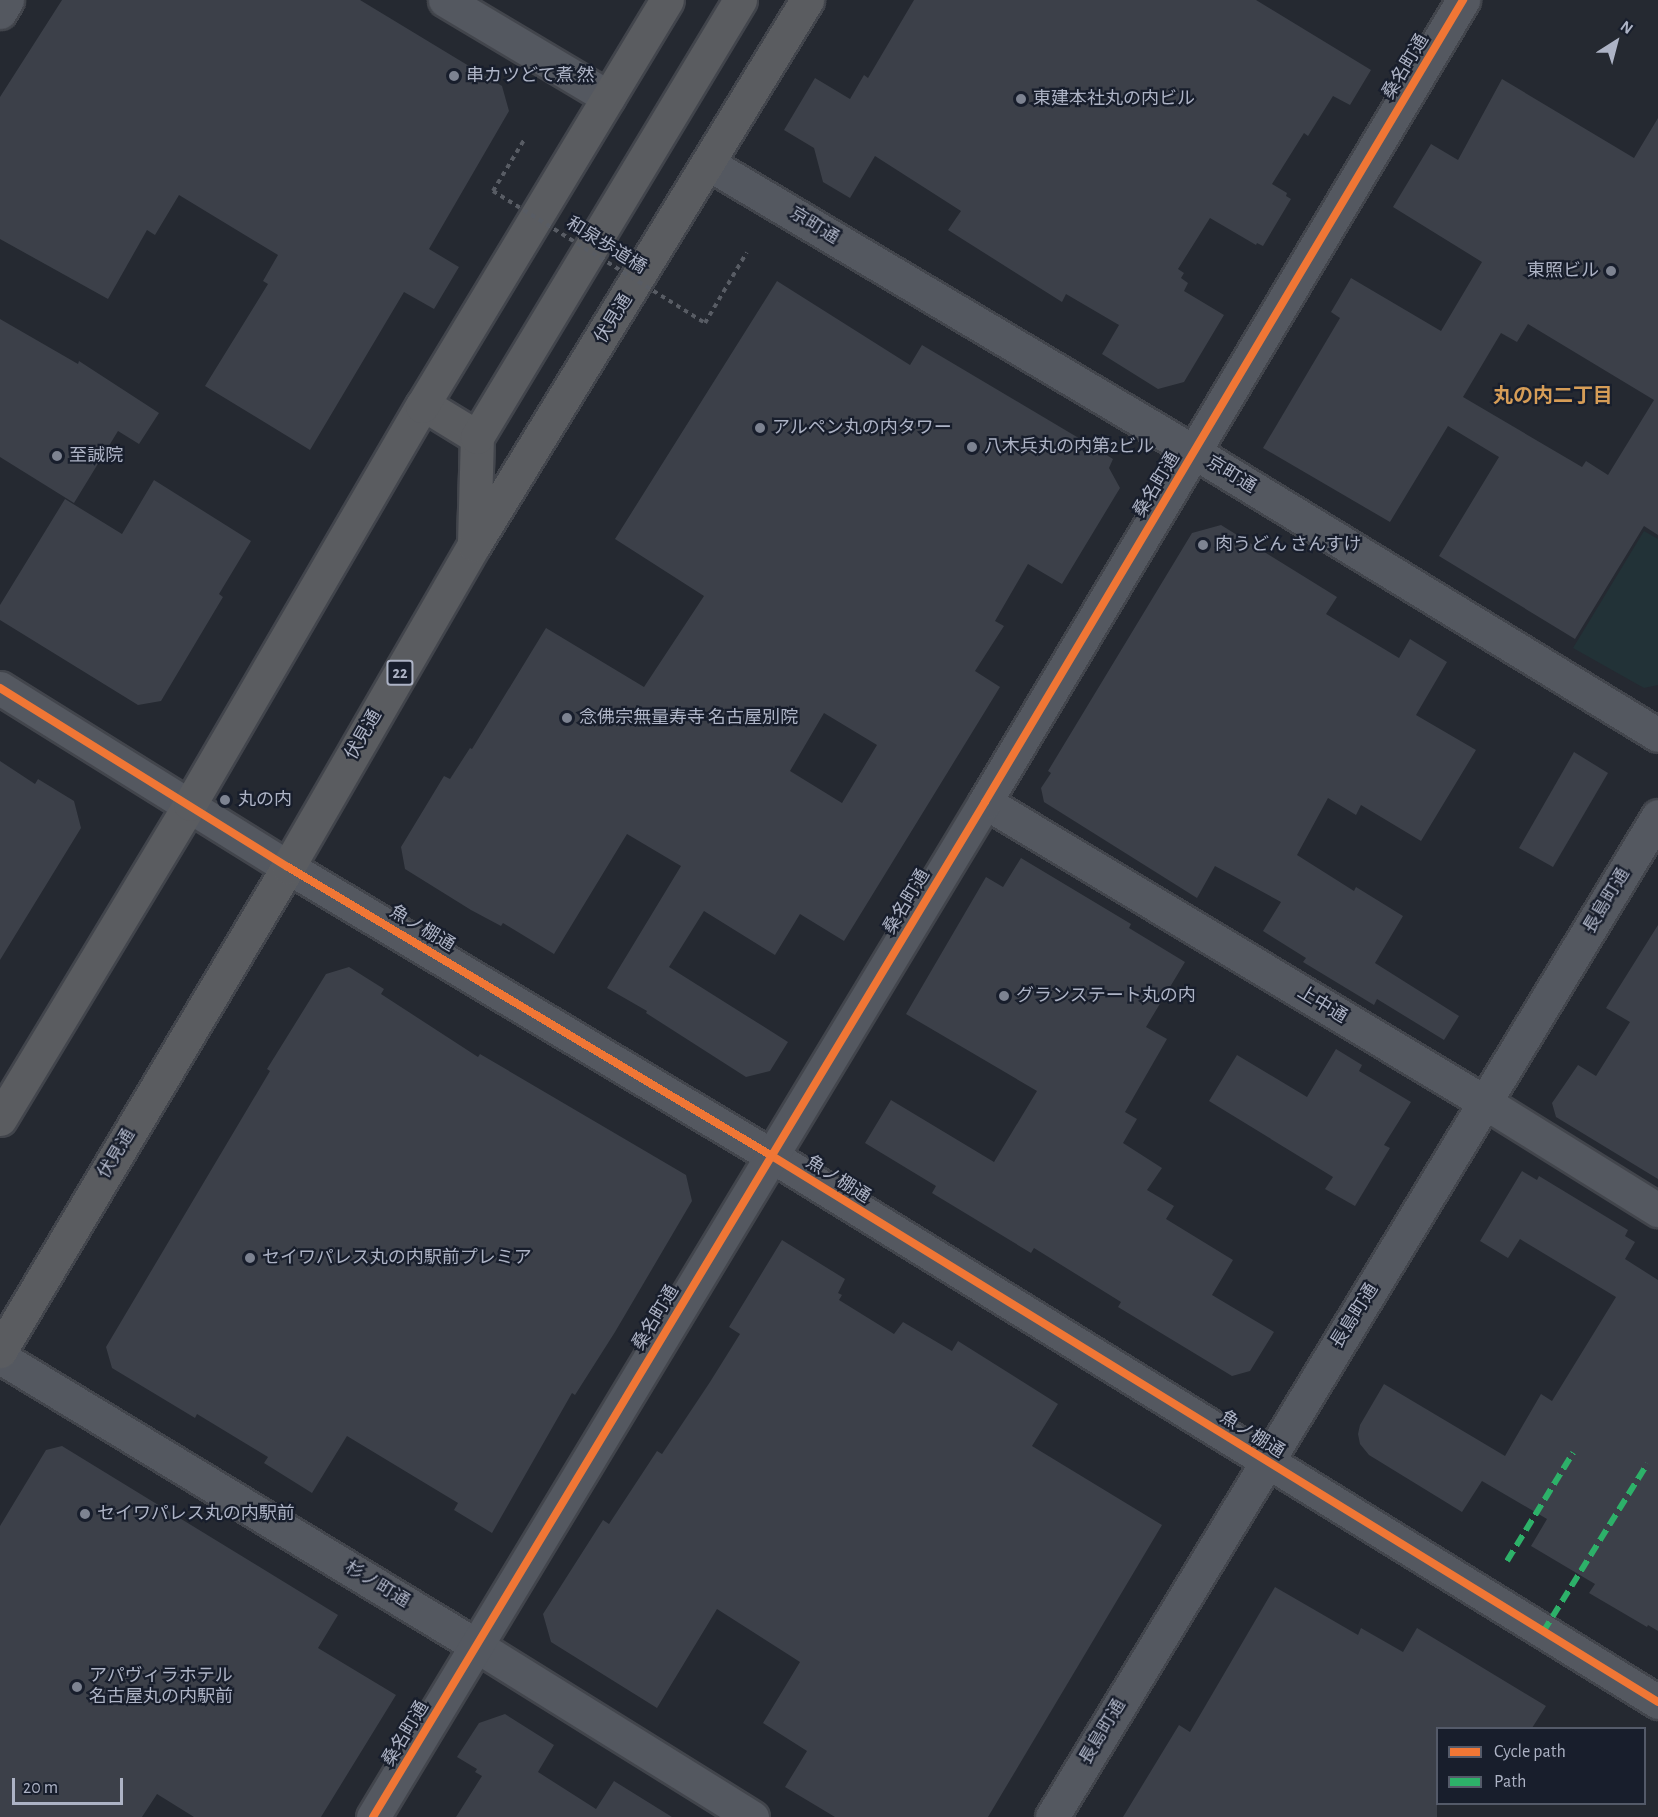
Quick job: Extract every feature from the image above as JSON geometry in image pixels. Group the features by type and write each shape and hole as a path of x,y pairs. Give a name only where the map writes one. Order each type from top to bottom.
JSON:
{"highway":[{"path":"0,1119 190,804 423,404 667,0"},
{"path":"474,545 477,437 740,0"},
{"name":"伏見通","path":"0,1351 288,867 474,545 709,164 807,0"},
{"path":"423,404 477,437"}],"street":[{"path":"0,12 7,0"},
{"path":"445,0 608,97"},
{"name":"桑名町通","path":"373,1817 985,802 1464,0"},
{"name":"京町通","path":"709,164 1194,452 1658,735"},
{"name":"魚ノ棚通","path":"0,688 288,867 771,1156 1658,1702"},
{"name":"上中通","path":"985,802 1486,1103 1658,1210"},
{"name":"長島町通","path":"1052,1817 1658,816"},
{"name":"杉ノ町通","path":"0,1357 477,1646 753,1817"}],"shaded area":[{"path":"1644,531 1658,539 1658,685 1644,688 1573,648"}],"building":[{"path":"62,0 360,0 502,86 509,111 429,249 459,267 434,309 404,292 310,450 205,386 268,284 263,281 278,255 179,195 155,235 147,230 108,299 0,239 0,97"},
{"path":"914,0 1256,0 1371,70 1350,105 1333,96 1308,136 1304,133 1272,184 1287,193 1286,196 1291,199 1263,246 1257,243 1256,245 1210,218 1178,269 1184,273 1181,278 1188,283 1184,291 1224,315 1184,382 1158,389 1102,354 1119,325 1066,294 1062,302 948,230 961,211 875,156 850,198 823,182 814,148 784,130 815,78 850,99 864,75 868,78"},
{"path":"1502,79 1634,158 1658,118 1658,535 1644,526 1575,639 1439,556 1499,457 1448,426 1390,522 1263,448 1340,318 1331,312 1351,278 1441,331 1482,262 1393,207 1431,144 1458,160","holes":["1528,324 1654,400 1608,475 1586,461 1582,467 1463,397 1501,333 1517,342"]},
{"path":"777,281 910,365 922,345 1113,459 1109,468 1120,488 1062,584 1028,564 995,621 1004,626 975,671 1000,687 844,941 800,914 775,955 704,911 669,967 788,1042 770,1071 746,1077 646,1013 647,1011 607,988 681,866 627,834 554,954 503,923 501,926 471,910 405,869 401,847 444,776 450,779 470,748 472,749 546,628 644,687 704,596 615,539","holes":["824,713 877,745 842,803 790,771"]},
{"path":"0,319 78,364 79,361 159,413 139,444 118,431 74,503 0,457"},
{"path":"154,480 251,541 219,594 223,597 161,701 138,705 0,620 0,605 65,499 122,534"},
{"path":"1221,525 1337,597 1326,614 1399,658 1410,639 1447,662 1416,715 1476,750 1421,841 1361,805 1356,815 1328,798 1297,855 1354,891 1356,887 1403,916 1375,963 1459,1016 1444,1040 1377,999 1374,1005 1303,962 1306,958 1263,931 1281,902 1215,866 1197,898 1044,802 1041,788 1051,773 1048,771 1192,533"},
{"path":"1574,752 1608,773 1553,867 1519,848"},
{"path":"0,761 35,784 38,779 74,801 81,828 0,960"},
{"path":"1021,858 1131,924 1129,928 1185,962 1146,1027 1167,1039 1125,1112 1137,1119 1123,1143 1162,1168 1147,1190 1174,1206 1166,1219 1233,1260 1212,1295 1274,1332 1250,1371 1232,1376 1118,1307 1121,1302 1034,1248 1031,1253 932,1193 936,1186 865,1143 891,1100 994,1162 1037,1091 906,1014 986,877 1003,887"},
{"path":"1658,925 1658,1179 1556,1117 1552,1103 1578,1065 1596,1076 1630,1022 1606,1008"},
{"path":"349,967 384,989 381,994 478,1057 480,1054 686,1175 692,1201 615,1332 575,1395 572,1393 492,1533 454,1510 458,1503 347,1436 312,1493 264,1463 268,1457 197,1414 195,1418 112,1368 106,1347 270,1071 267,1069 326,974"},
{"path":"1336,1049 1362,1065 1359,1071 1411,1102 1384,1145 1390,1148 1355,1206 1325,1189 1333,1177 1209,1101 1237,1055 1307,1097"},
{"path":"1522,1171 1537,1180 1539,1176 1628,1230 1625,1236 1635,1242 1625,1259 1658,1280 1658,1631 1648,1625 1647,1627 1589,1593 1595,1584 1531,1546 1547,1519 1482,1481 1462,1512 1369,1455 1360,1444 1358,1434 1360,1425 1384,1384 1505,1456 1541,1394 1552,1401 1616,1297 1520,1239 1508,1258 1480,1241"},
{"path":"782,1240 845,1279 838,1293 842,1295 839,1300 894,1334 903,1322 952,1351 958,1341 1058,1404 1032,1446 1162,1525 988,1817 835,1817 785,1787 807,1751 763,1723 800,1662 717,1609 657,1708 551,1642 543,1614 603,1520 609,1524 657,1451 662,1454 710,1382 740,1334 729,1327"},
{"path":"62,1446 338,1615 318,1648 396,1695 321,1817 194,1817 157,1794 142,1817 0,1817 0,1526 46,1450"},
{"path":"1275,1587 1358,1635 1361,1628 1403,1652 1417,1628 1546,1706 1533,1727 1436,1727 1437,1817 1123,1817 1179,1725 1190,1732"},
{"path":"505,1714 554,1745 538,1772 596,1809 614,1781 672,1817 456,1817 482,1776 475,1772 477,1769 457,1757 479,1723"}],"marked path":[{"path":"1507,1561 1573,1453"},
{"path":"1543,1632 1647,1464"}],"cycle path":[{"path":"373,1817 985,802 1463,0"},
{"path":"0,688 288,867 772,1156 1658,1702"}],"place":[{"name":"串カツどて煮 然","path":"454,76"},
{"name":"東建本社丸の内ビル","path":"1021,99"},
{"name":"東照ビル","path":"1611,271"},
{"name":"アルペン丸の内タワー","path":"760,428"},
{"name":"八木兵丸の内第2ビル","path":"972,447"},
{"name":"至誠院","path":"57,456"},
{"name":"肉うどん さんすけ","path":"1203,545"},
{"name":"念佛宗無量寿寺 名古屋別院","path":"567,718"},
{"name":"丸の内","path":"225,800"},
{"name":"グランステート丸の内","path":"1004,996"},
{"name":"セイワパレス丸の内駅前プレミア","path":"250,1258"},
{"name":"セイワパレス丸の内駅前","path":"85,1514"},
{"name":"アパヴィラホテル 名古屋丸の内駅前","path":"77,1687"}],"district":[{"name":"丸の内二丁目","path":"1553,396"}]}
